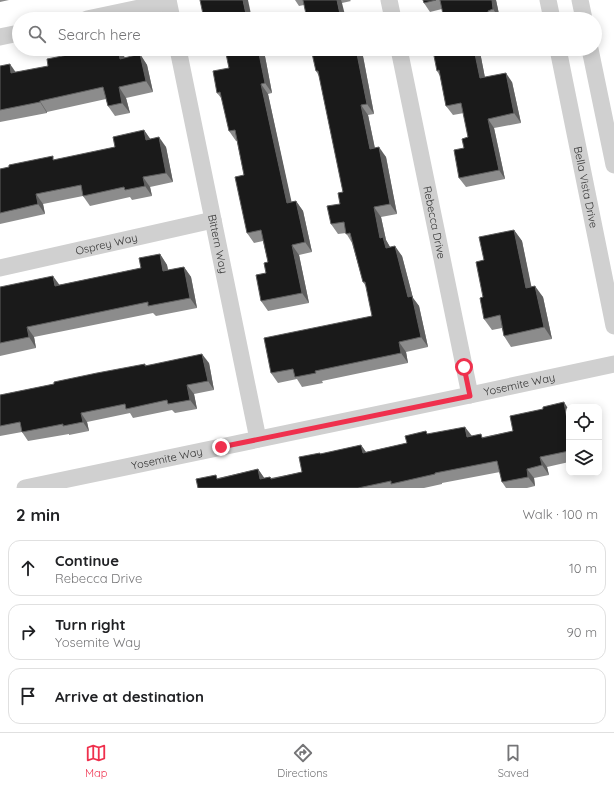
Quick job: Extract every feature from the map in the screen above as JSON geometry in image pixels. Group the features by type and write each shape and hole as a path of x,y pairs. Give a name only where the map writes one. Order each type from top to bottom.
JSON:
{"street":[{"path":"389,0 392,12"},
{"path":"548,0 551,12"},
{"path":"580,0 583,12"},
{"path":"118,12 168,1 170,12"},
{"path":"0,37 12,34"},
{"name":"Bittern Way","path":"179,56 258,439"},
{"name":"Rebecca Drive","path":"400,56 470,396"},
{"name":"Bella Vista Drive","path":"559,56 614,326"},
{"path":"591,56 614,164"},
{"name":"Osprey Way","path":"0,268 213,220"},
{"name":"Yosemite Way","path":"25,488 470,396 614,364"}],"building":[{"path":"200,0 243,0 246,12 203,12"},
{"path":"303,0 337,0 340,12 306,12"},
{"path":"423,0 436,0 424,3"},
{"path":"440,0 492,0 493,9 488,12 443,12"},
{"path":"62,56 119,56 120,59 132,56 140,56 146,81 119,87 122,103 108,106 103,87 0,110 0,66 10,64 11,73 48,66 47,59"},
{"path":"226,56 259,56 265,83 261,84 287,203 296,201 305,242 292,245 302,293 261,301 256,275 266,273 264,263 268,262 261,230 247,233 235,177 244,175 235,130 229,131 220,92 217,93 213,71 229,68"},
{"path":"313,56 357,56 367,104 361,105 370,149 379,147 390,204 374,207 380,238 383,237 386,248 395,246 408,297 412,296 421,337 399,342 401,353 315,371 316,373 295,377 293,369 271,373 264,338 372,316 365,282 363,282 350,233 346,234 344,222 331,224 327,206 340,204 338,193 343,192 318,71 316,71"},
{"path":"434,56 475,56 480,78 506,73 514,113 488,119 499,170 459,178 454,150 464,148 462,139 468,137 461,103 446,106 439,70 437,71"},
{"path":"144,130 146,140 159,137 166,173 143,177 145,186 125,190 124,187 83,196 81,185 36,194 38,204 0,213 0,169 9,167 9,165 53,156 53,160 115,147 113,137"},
{"path":"514,230 526,288 535,286 544,327 504,336 500,315 484,319 480,298 483,297 476,262 484,260 479,237"},
{"path":"160,254 163,271 184,267 190,298 148,306 148,302 27,327 29,337 0,343 0,287 53,276 55,286 141,268 139,258"},
{"path":"202,354 208,381 187,385 190,400 168,404 167,400 126,409 125,404 81,413 83,422 63,426 63,424 22,432 20,422 0,426 0,395 54,384 54,382 97,373 145,364 145,366"},
{"path":"564,402 566,413 566,452 540,457 542,465 527,469 528,477 502,482 497,461 435,473 391,484 391,481 358,488 198,488 196,479 216,475 217,479 258,469 260,479 270,477 271,479 302,472 299,457 361,445 363,453 407,443 405,436 426,431 427,434 465,427 467,437 481,434 482,438 513,431 510,416 543,409 543,407"}],"route":[{"path":"221,447 470,396 464,367"}]}
